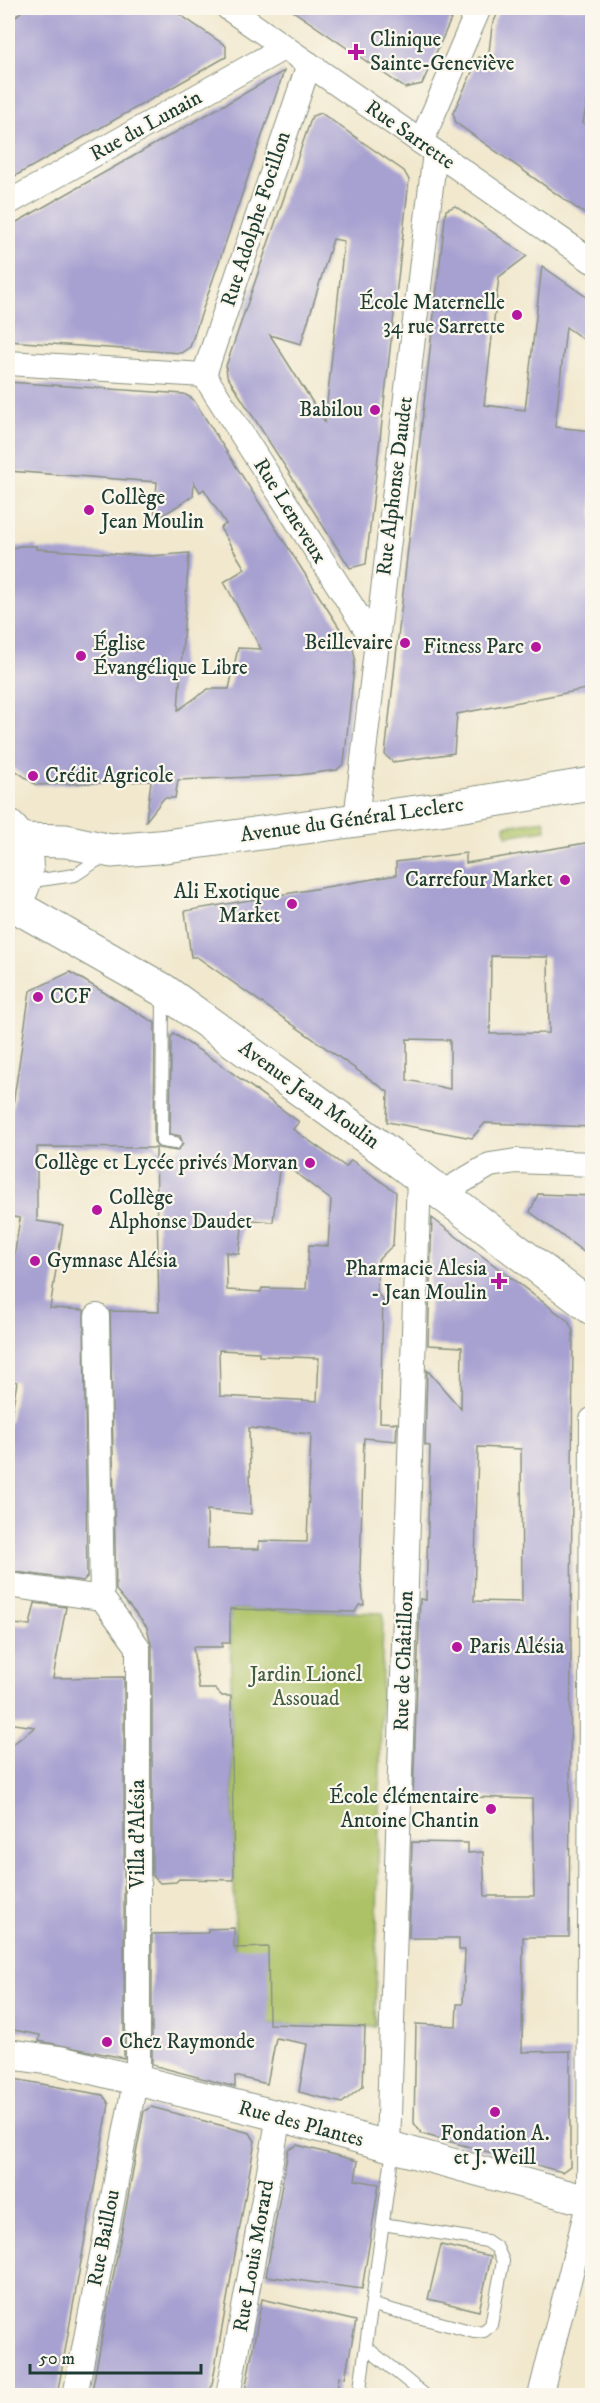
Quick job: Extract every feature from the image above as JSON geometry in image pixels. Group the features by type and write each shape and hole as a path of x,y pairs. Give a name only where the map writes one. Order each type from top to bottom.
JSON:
{"main road":[{"name":"Avenue du Général Leclerc","path":"13,833 111,851 356,819 592,784"},
{"path":"13,833 27,866 15,898"},
{"name":"Avenue Jean Moulin","path":"15,898 163,990 430,1184 592,1308"}],"street":[{"name":"Rue Sarrette","path":"228,8 592,261"},
{"name":"Rue Alphonse Daudet","path":"356,819 377,646 428,147 479,8"},
{"name":"Rue du Lunain","path":"8,203 285,47"},
{"name":"Rue Adolphe Focillon","path":"204,375 309,64"},
{"path":"8,363 204,375"},
{"name":"Rue Leneveux","path":"204,375 377,646"},
{"path":"430,1184 490,1165 516,1161 592,1164"},
{"name":"Rue de Châtillon","path":"391,2148 430,1184"},
{"path":"8,1585 102,1598 97,1316"},
{"path":"540,2396 591,2202 592,1420"},
{"name":"Villa d'Alésia","path":"102,1598 138,1647 138,2066 135,2081"},
{"name":"Rue des Plantes","path":"8,2054 60,2061 279,2116 591,2202"},
{"name":"Rue Baillou","path":"75,2396 135,2081"},
{"name":"Rue Louis Morard","path":"228,2396 279,2116"}],"lane":[{"name":"Avenue du Général Leclerc","path":"15,898 75,875 111,851"},
{"path":"163,990 162,1140 175,1143"},
{"path":"359,2396 368,2348 391,2148"},
{"path":"373,2305 474,2332 484,2331 491,2325 503,2261 497,2248 487,2241 383,2224"},
{"path":"368,2348 426,2396"}],"green space":[{"path":"544,820 546,830 506,836 505,826"},
{"name":"Jardin Lionel Assouad","path":"230,1609 383,1613 375,2027 236,2023"}],"building":[{"path":"25,8 170,8 226,46 226,57 8,180 8,24"},
{"path":"289,8 456,8 422,84 405,88"},
{"path":"500,8 592,8 592,77 583,123 592,127 592,219 456,123 453,113 479,57 488,61 492,26"},
{"path":"284,71 190,347 181,353 8,341 8,227"},
{"path":"321,113 404,171 409,180 366,564 350,568 227,376 226,366 312,116","holes":["333,239 344,241 325,422 270,335 301,344"]},
{"path":"455,206 527,256 499,277 484,405 525,410 542,266 592,301 592,345 566,327 555,427 592,431 592,688 457,714 454,753 393,762 385,755 432,332 446,210"},
{"path":"8,382 184,394 193,399 353,649 355,658 344,763 337,770 299,775 178,780 175,798 164,798 146,821 151,781 36,785 8,765 8,550 19,546 37,546 36,549 151,556 189,553 178,710 208,689 229,689 238,648 261,649 224,582 245,569 220,528 226,524 204,489 200,492 194,482 193,496 154,521 157,482 8,471"},
{"path":"592,842 592,1127 485,1123 472,1138 387,1122 388,1092 197,957 191,957 185,911 396,875 396,862 466,853 466,863","holes":["491,956 548,957 549,1033 490,1034","407,1039 450,1040 450,1089 407,1080"]},
{"path":"70,972 155,1023 154,1141 158,1148 177,1151 183,1144 180,1136 170,1134 171,1037 174,1034 216,1061 299,1122 293,1129 346,1167 351,1160 396,1192 393,1245 378,1260 377,1293 383,1300 380,1422 397,1423 396,1441 364,1438 360,1568 364,1605 359,1605 355,1612 230,1609 230,1643 222,1643 222,1647 193,1647 199,1689 215,1689 222,1696 231,1696 234,1880 179,1879 176,1882 160,1883 152,1875 152,1647 147,1627 116,1590 110,1311 159,1312 156,1148 37,1147 37,1221 63,1225 50,1308 84,1310 87,1577 83,1581 8,1571 8,1422 10,1423 17,1382 8,1380 8,1297 20,1218 8,1216 8,1138 30,991","holes":["280,1161 331,1200 328,1246 309,1245 306,1289 262,1288 261,1292 227,1290 226,1252 239,1254 243,1219 273,1222","219,1350 259,1352 259,1356 319,1358 317,1401 220,1396","249,1428 311,1434 307,1542 259,1541 259,1549 208,1549 207,1510 251,1514"]},
{"path":"538,1194 592,1196 592,1258 530,1212"},
{"path":"432,1218 568,1321 573,1331 569,1937 523,1937 522,2052 570,2051 570,2166 562,2172 422,2134 414,2123 416,2024 456,2026 457,2004 463,2004 465,1950 459,1950 459,1938 409,1938 412,1842 468,1843 468,1853 483,1852 485,1896 534,1896 532,1799 413,1795 420,1599 426,1600 430,1446 425,1445 427,1370 461,1409 462,1347 428,1345","holes":["478,1447 521,1449 522,1602 474,1601"]},
{"path":"35,1603 66,1607 53,1678 124,1677 124,2058 39,2041 40,2035 8,2029 8,1748 35,1727 8,1723 8,1624 30,1625"},
{"path":"234,1928 234,1948 268,1947 269,2024 365,2027 363,2086 342,2103 299,2092 307,2044 276,2038 267,2084 235,2076 235,2087 152,2065 152,1934 208,1933 208,1929"},
{"path":"8,2078 103,2095 109,2104 57,2396 8,2396"},
{"path":"151,2107 250,2133 255,2141 210,2396 91,2396 144,2111"},
{"path":"297,2145 358,2161 355,2180 379,2184 362,2289 266,2276 288,2150"},
{"path":"441,2245 491,2256 479,2311 428,2299"},
{"path":"262,2299 356,2321 345,2378 339,2377 336,2396 244,2396"}],"place":[{"name":"Clinique Sainte-Geneviève","path":"356,52"},
{"name":"École Maternelle 34 rue Sarrette","path":"517,315"},
{"name":"Babilou","path":"375,410"},
{"name":"Collège Jean Moulin","path":"89,510"},
{"name":"Beillevaire","path":"405,643"},
{"name":"Fitness Parc","path":"536,647"},
{"name":"Église Évangélique Libre","path":"81,656"},
{"name":"Crédit Agricole","path":"33,776"},
{"name":"Carrefour Market","path":"565,880"},
{"name":"Ali Exotique Market","path":"292,904"},
{"name":"CCF","path":"38,997"},
{"name":"Collège et Lycée privés Morvan","path":"310,1163"},
{"name":"Collège Alphonse Daudet","path":"97,1210"},
{"name":"Gymnase Alésia","path":"35,1261"},
{"name":"Pharmacie Alesia - Jean Moulin","path":"499,1281"},
{"name":"Paris Alésia","path":"457,1647"},
{"name":"École élémentaire Antoine Chantin","path":"491,1809"},
{"name":"Chez Raymonde","path":"107,2042"},
{"name":"Fondation A. et J. Weill","path":"495,2112"}]}
